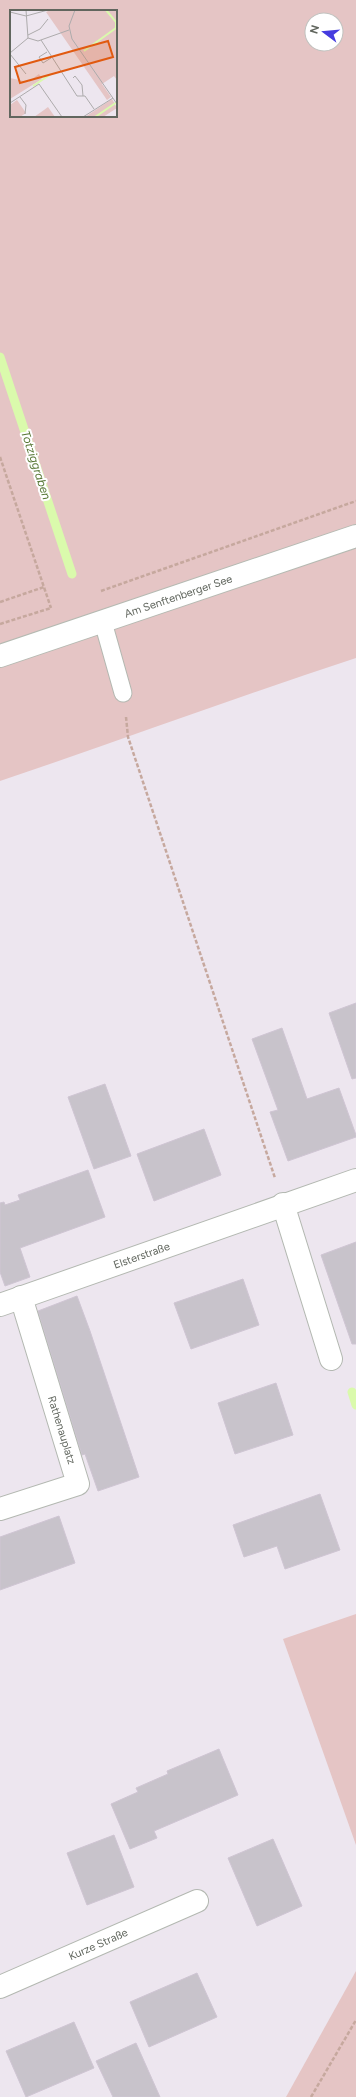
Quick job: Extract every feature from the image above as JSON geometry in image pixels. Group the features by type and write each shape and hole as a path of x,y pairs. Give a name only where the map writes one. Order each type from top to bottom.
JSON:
{"street":[{"name":"Am Senftenberger See","path":"0,656 356,536"},
{"name":"Elsterstraße","path":"0,1305 283,1204 356,1180"},
{"path":"283,1204 331,1359"},
{"name":"Rathenauplatz","path":"0,1509 78,1484 21,1298"},
{"name":"Kurze Straße","path":"0,1987 197,1901"}],"lane":[{"path":"104,622 122,693"}],"path":[{"path":"0,457 51,608"},
{"path":"100,591 356,501"},
{"path":"0,602 44,587"},
{"path":"0,624 58,605"},
{"path":"122,693 128,737 283,1204"},
{"path":"311,2097 356,2020"}],"shaded area":[{"path":"0,0 356,0 356,658 0,781"},
{"path":"356,1614 356,1845 283,1639"},
{"path":"356,1971 356,2097 286,2097"}],"building":[{"path":"356,1003 356,1078 352,1079 329,1013"},
{"path":"282,1028 307,1099 339,1088 356,1135 356,1137 288,1161 270,1112 278,1110 252,1039"},
{"path":"105,1084 131,1156 94,1169 68,1097"},
{"path":"204,1129 221,1175 154,1201 137,1154"},
{"path":"88,1170 105,1217 20,1248 30,1277 5,1286 0,1272 0,1203 4,1202 5,1205 20,1200 18,1195"},
{"path":"356,1242 356,1344 352,1344 321,1255"},
{"path":"243,1279 259,1325 191,1349 174,1303"},
{"path":"77,1296 139,1477 98,1491 85,1454 82,1455 38,1311"},
{"path":"276,1383 293,1435 235,1454 218,1403"},
{"path":"320,1494 340,1550 285,1569 277,1546 244,1557 233,1525"},
{"path":"59,1516 75,1563 0,1590 0,1537"},
{"path":"219,1749 238,1795 154,1831 157,1838 130,1849 111,1804 138,1792 136,1788 168,1774 167,1771"},
{"path":"114,1835 134,1887 87,1905 67,1853"},
{"path":"273,1839 302,1906 257,1926 228,1858"},
{"path":"197,1973 217,2017 149,2047 130,2002"},
{"path":"74,2022 94,2068 26,2097 6,2051"},
{"path":"136,2043 160,2097 113,2097 96,2061"}],"waterway":[{"name":"Totziggraben","path":"0,357 72,574"},
{"path":"352,1392 356,1405"}]}
